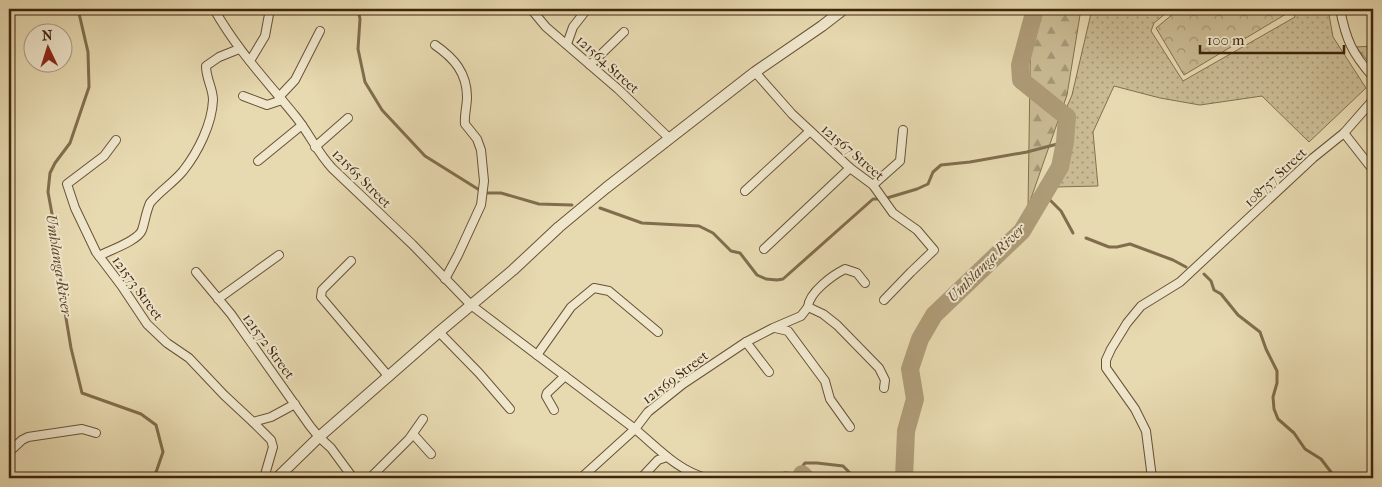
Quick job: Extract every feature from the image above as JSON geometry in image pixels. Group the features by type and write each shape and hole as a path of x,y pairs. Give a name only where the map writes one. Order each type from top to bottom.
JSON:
{"street":[{"name":"121565 Street","path":"214,9 239,49 302,124 315,147 332,168 412,244 471,305"},
{"path":"250,61 265,36 270,9"},
{"name":"121564 Street","path":"531,9 546,27 645,114 669,138"},
{"path":"567,44 573,27 587,9"},
{"path":"277,478 319,437 513,270 559,227 669,138 755,72 844,9"},
{"path":"1340,9 1348,42 1373,77"},
{"path":"244,96 267,104 281,99 295,80 320,31"},
{"path":"590,65 624,32"},
{"path":"435,45 447,53 460,69 467,86 465,124 477,139 481,150 483,173 482,195 477,217 445,279"},
{"path":"99,256 136,238 142,231 150,203 184,170 203,136 211,112 213,93 206,74 206,66 212,61 239,49"},
{"name":"121567 Street","path":"755,72 792,114 850,168 874,185 893,213 917,230 934,250 884,300"},
{"name":"108757 Street","path":"1152,478 1146,431 1135,409 1106,368 1106,360 1111,349 1132,316 1141,306 1180,282 1313,158 1344,133 1373,100"},
{"path":"315,147 348,118"},
{"path":"258,161 302,124"},
{"path":"874,185 900,161 903,130"},
{"path":"746,191 810,131"},
{"path":"1344,133 1373,170"},
{"name":"121573 Street","path":"116,140 104,156 67,184 84,230 99,256 147,324 167,343 189,358 270,440 273,447 264,478"},
{"path":"764,249 850,168"},
{"path":"218,299 279,255"},
{"path":"351,262 322,290 321,297 389,377"},
{"path":"865,282 857,274 845,269 833,275 816,292 808,302 808,307 824,314 837,325 879,368 885,380 884,388"},
{"name":"121572 Street","path":"196,272 276,376 319,437 331,448 353,478"},
{"path":"537,355 571,306 594,288 609,291 658,332"},
{"path":"471,305 635,428 667,457 689,473 706,478"},
{"name":"121569 Street","path":"584,477 635,428 648,412 668,396 746,342 801,316 808,307"},
{"path":"773,328 788,331 825,381 830,399 850,427"},
{"path":"439,332 479,373 510,409"},
{"path":"746,342 768,372"},
{"path":"554,410 546,396 565,376"},
{"path":"252,422 271,417 295,404"},
{"path":"370,478 413,434 423,419"},
{"path":"9,452 28,437 82,429 96,433"},
{"path":"413,434 431,454"},
{"path":"644,475 658,460 667,457"},
{"path":"716,478 738,478"}],"green space":[{"path":"1031,9 1081,9 1067,95 1028,207"},
{"path":"1092,9 1171,9 1154,23 1151,31 1183,81 1295,17 1291,9 1328,9 1333,37 1366,88 1309,142 1262,96 1200,105 1160,98 1114,86 1093,132 1098,186 1055,187 1066,162 1071,117 1066,109 1072,95"},
{"path":"1179,9 1283,9 1286,14 1184,75 1156,28"},
{"path":"1373,46 1373,67 1356,47"}],"waterway":[{"name":"Umhlanga River","path":"78,9 88,52 89,87 70,143 50,173 48,192 58,247 61,288 71,348 82,393 141,414 156,425 163,452 154,478"},
{"path":"358,9 360,19 358,49 365,82 382,110 425,156 481,191"},
{"name":"Umhlanga River","path":"904,478 906,431 915,399 910,369 920,339 934,315 1022,231 1060,167 1067,117 1021,80 1020,65 1035,9"},
{"path":"887,198 928,184 933,172 941,165 1027,152 1065,142"},
{"path":"485,193 501,193 539,204 572,205"},
{"path":"1044,194 1061,211 1073,233"},
{"path":"600,208 642,223 699,226 713,233 731,251 740,253 757,275 766,279 777,280 783,279 873,199 880,199"},
{"path":"1086,238 1109,247 1130,244 1173,260 1186,267"},
{"path":"1204,274 1211,281 1214,290 1221,294 1238,315 1260,332 1277,371 1277,383 1273,397 1274,409 1278,419 1294,433 1305,449 1321,459 1331,472 1333,478"},
{"name":"Umhlanga River","path":"779,478 784,473 802,474 802,467 805,463 843,466 855,478"},
{"name":"Umhlanga River","path":"802,474 806,478"}]}
